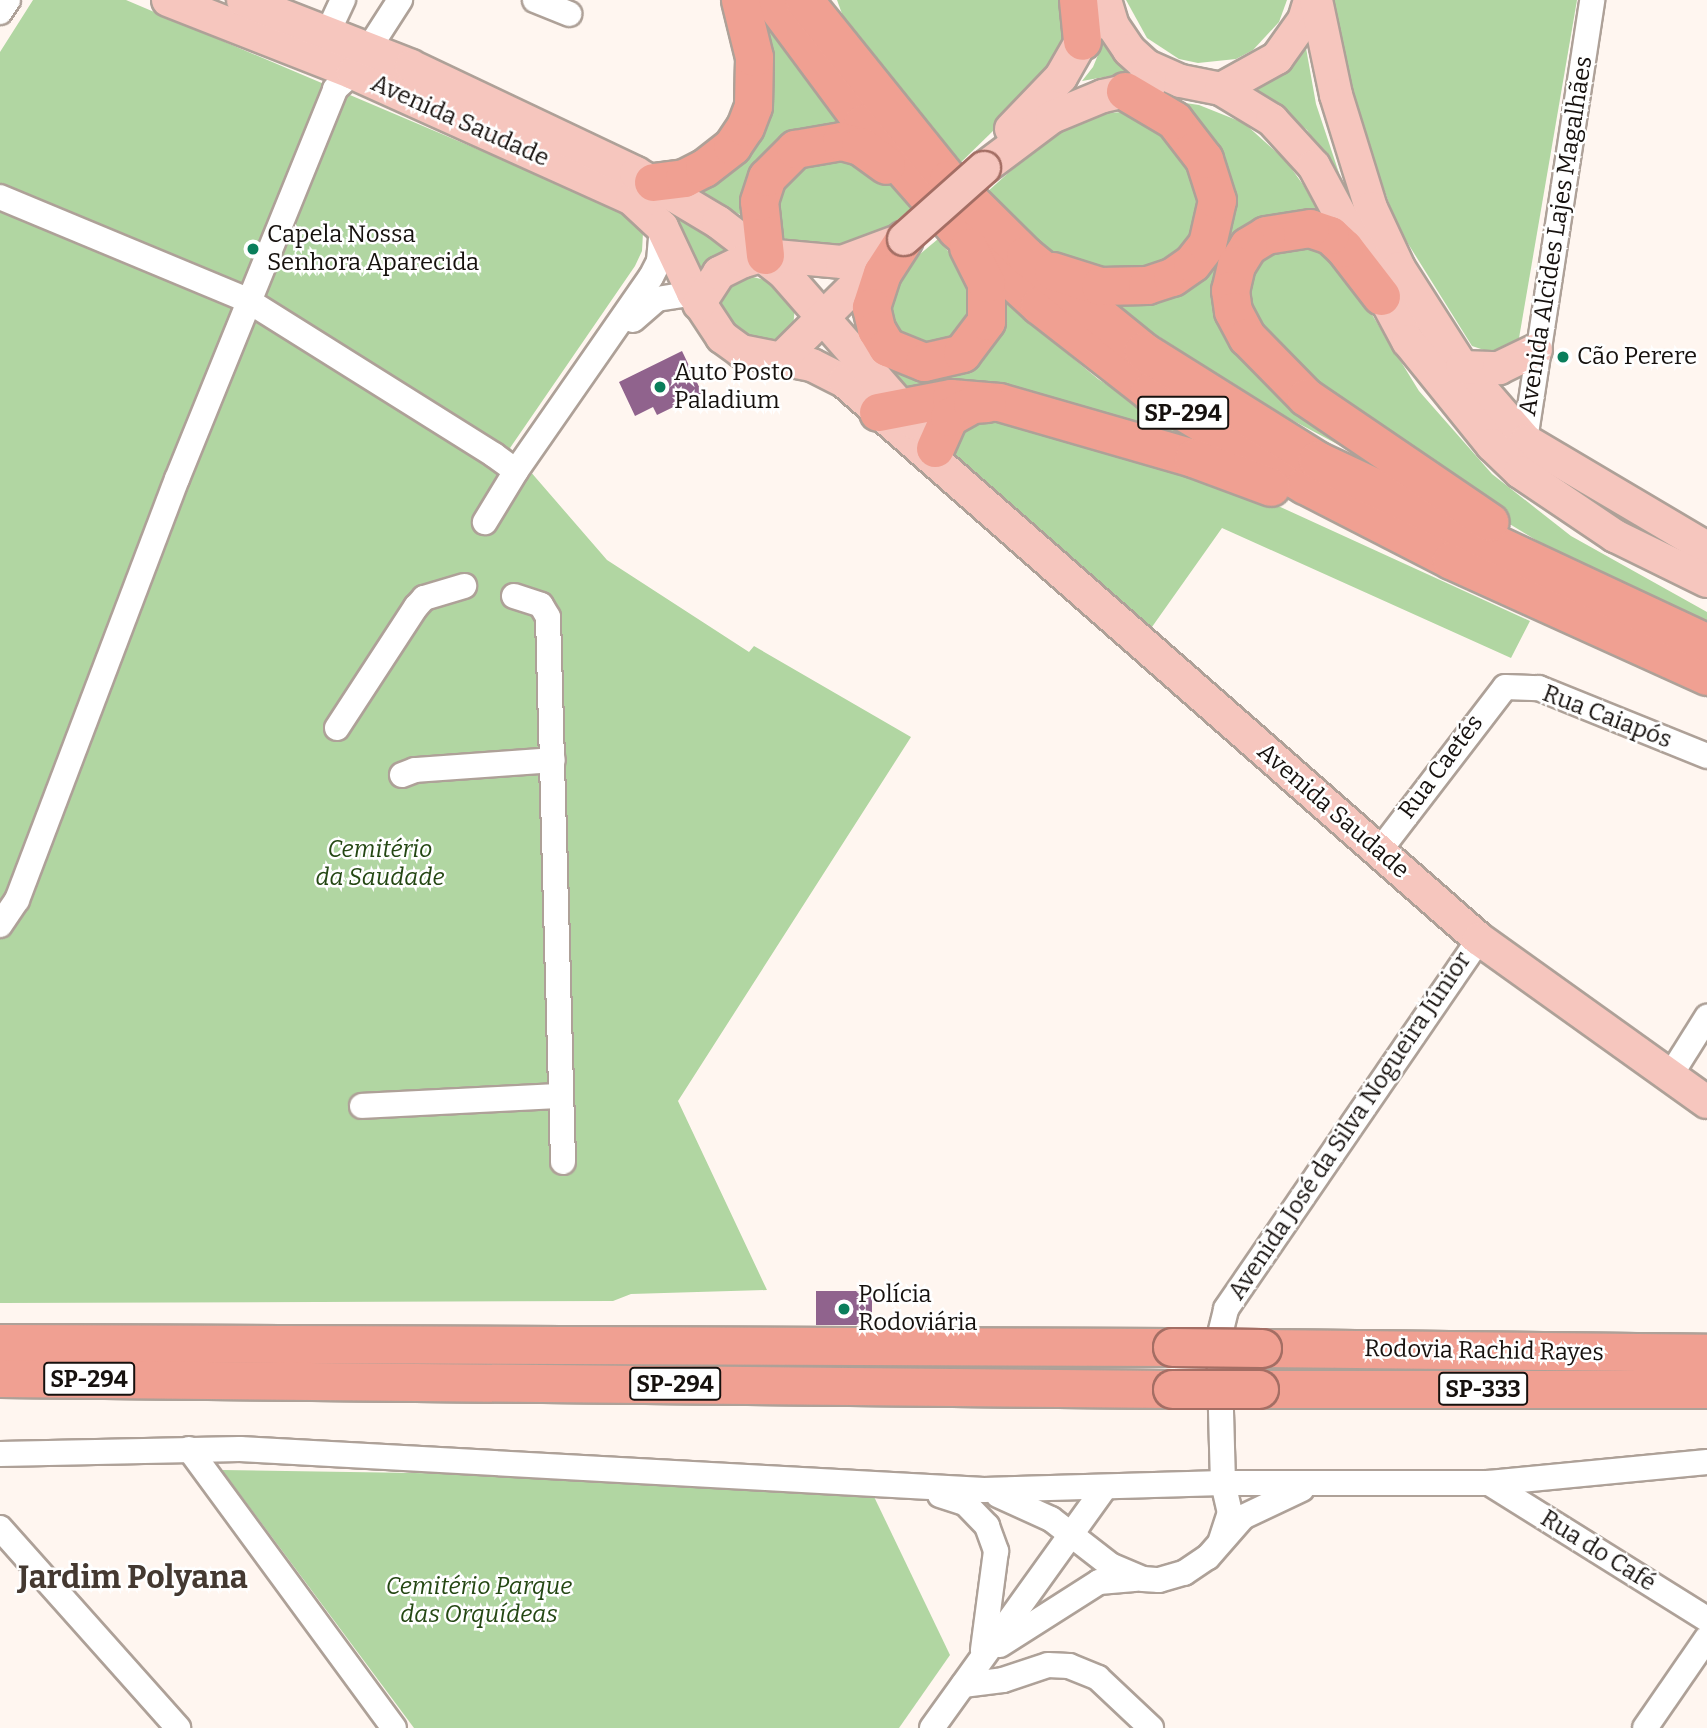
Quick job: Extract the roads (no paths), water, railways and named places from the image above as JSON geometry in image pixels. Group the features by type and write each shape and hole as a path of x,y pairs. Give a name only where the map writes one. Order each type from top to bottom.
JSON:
{"highway":[{"path":"653,182 684,178 704,168 733,146 745,127 753,106 754,57 740,0"},
{"name":"SP-294","path":"772,0 826,77 919,189 956,229 1039,304 1149,391 1255,458 1451,560 1707,676"},
{"name":"SP-294","path":"804,0 889,110 948,179 1025,255 1164,366 1317,460 1707,643"},
{"path":"829,0 836,22 889,110"},
{"path":"1078,0 1082,41"},
{"path":"1025,255 1063,274 1122,288 1172,277 1192,263 1207,244 1217,200 1204,159 1174,120 1125,91"},
{"path":"765,255 759,201 767,177 794,149 824,141 860,146 919,189"},
{"path":"1381,296 1344,248 1330,235 1310,228 1266,235 1248,246 1236,265 1230,290 1233,311 1247,337 1274,368 1336,421 1481,516 1660,622"},
{"path":"904,239 875,287 871,307 876,329 887,347 905,358 942,361 962,353 975,339 986,321 989,302 979,265 956,229"},
{"path":"885,399 951,398 999,402 1193,458 1451,560"},
{"path":"935,448 949,417 972,404 999,402"},
{"name":"SP-294","path":"0,1343 1262,1348"},
{"name":"Rodovia Rachid Rayes","path":"1262,1348 1707,1353"},
{"name":"SP-294","path":"0,1378 1259,1389"},
{"name":"Rodovia Rachid Rayes","path":"1259,1389 1707,1389"}],"main road":[{"name":"Avenida Saudade","path":"168,0 360,61 632,199 662,227 696,298"},
{"name":"Avenida Saudade","path":"243,0 327,34 360,61 411,66 653,182 765,255"},
{"path":"984,168 1020,118 1061,77 1103,0"},
{"path":"1103,0 1113,26 1129,50 1147,66 1181,81 1221,89 1272,120 1314,166 1381,296 1430,373 1520,472 1615,536 1707,581"},
{"path":"1221,89 1277,58 1304,20 1310,0"},
{"path":"1316,0 1336,95 1371,208 1399,268 1462,367 1526,441 1707,548"},
{"path":"783,357 822,321 850,288 904,239 984,168 1052,117 1125,91 1181,81"},
{"path":"904,239 842,262 765,255 719,273 696,298 722,337 741,351 783,357 830,372 885,399 935,448 976,497"},
{"path":"765,255 798,288 885,399 976,497"},
{"path":"850,288 848,316 885,399"},
{"path":"1462,367 1499,368 1536,350"},
{"name":"Avenida Saudade","path":"976,497 1186,686 1380,850 1479,939 1707,1101"}],"street":[{"path":"0,12 8,0"},
{"path":"327,34 343,0"},
{"path":"0,925 17,900 247,300 335,89 360,61 400,0"},
{"path":"535,0 569,15"},
{"name":"Avenida Alcides Lajes Magalhães","path":"1520,472 1536,350 1592,0"},
{"path":"0,197 247,300 516,471"},
{"path":"485,522 531,448 612,339 659,261 662,227"},
{"path":"612,339 657,299 696,298"},
{"path":"337,728 424,598 464,586"},
{"path":"514,596 541,605 548,617 563,1163"},
{"name":"Rua Caetés","path":"1380,850 1505,687"},
{"name":"Rua Caiapós","path":"1505,687 1539,688 1707,756"},
{"path":"402,775 415,769 553,760"},
{"name":"Avenida José da Silva Nogueira Júnior","path":"1221,1540 1230,1513 1223,1483 1219,1338 1226,1309 1479,939"},
{"path":"1670,1076 1707,1017"},
{"path":"362,1106 561,1096"},
{"path":"0,1454 189,1449 923,1489 984,1490 1103,1490 1223,1483 1489,1483 1701,1461"},
{"path":"189,1449 394,1728"},
{"name":"Rua do Café","path":"1489,1483 1707,1619"},
{"path":"982,1657 1099,1582 1119,1577 1143,1579 1184,1573 1208,1557 1243,1517 1271,1501 1314,1485"},
{"path":"923,1489 965,1503 987,1526 996,1550 982,1657"},
{"path":"984,1490 1051,1519 1110,1565 1143,1579"},
{"path":"932,1728 1103,1490"},
{"path":"0,1528 178,1728"},
{"path":"1645,1728 1707,1638"},
{"path":"962,1685 1003,1680 1048,1665 1069,1667 1098,1678 1151,1728"}],"place":[{"name":"Capela Nossa Senhora Aparecida","path":"253,249"},
{"name":"Cão Perere","path":"1563,357"},
{"name":"Auto Posto Paladium","path":"660,387"},
{"name":"Polícia Rodoviária","path":"844,1309"}],"district":[{"name":"Jardim Polyana","path":"133,1577"}],"park label":[{"name":"Cemitério da Saudade","path":"380,864"},
{"name":"Cemitério Parque das Orquídeas","path":"479,1601"}]}
